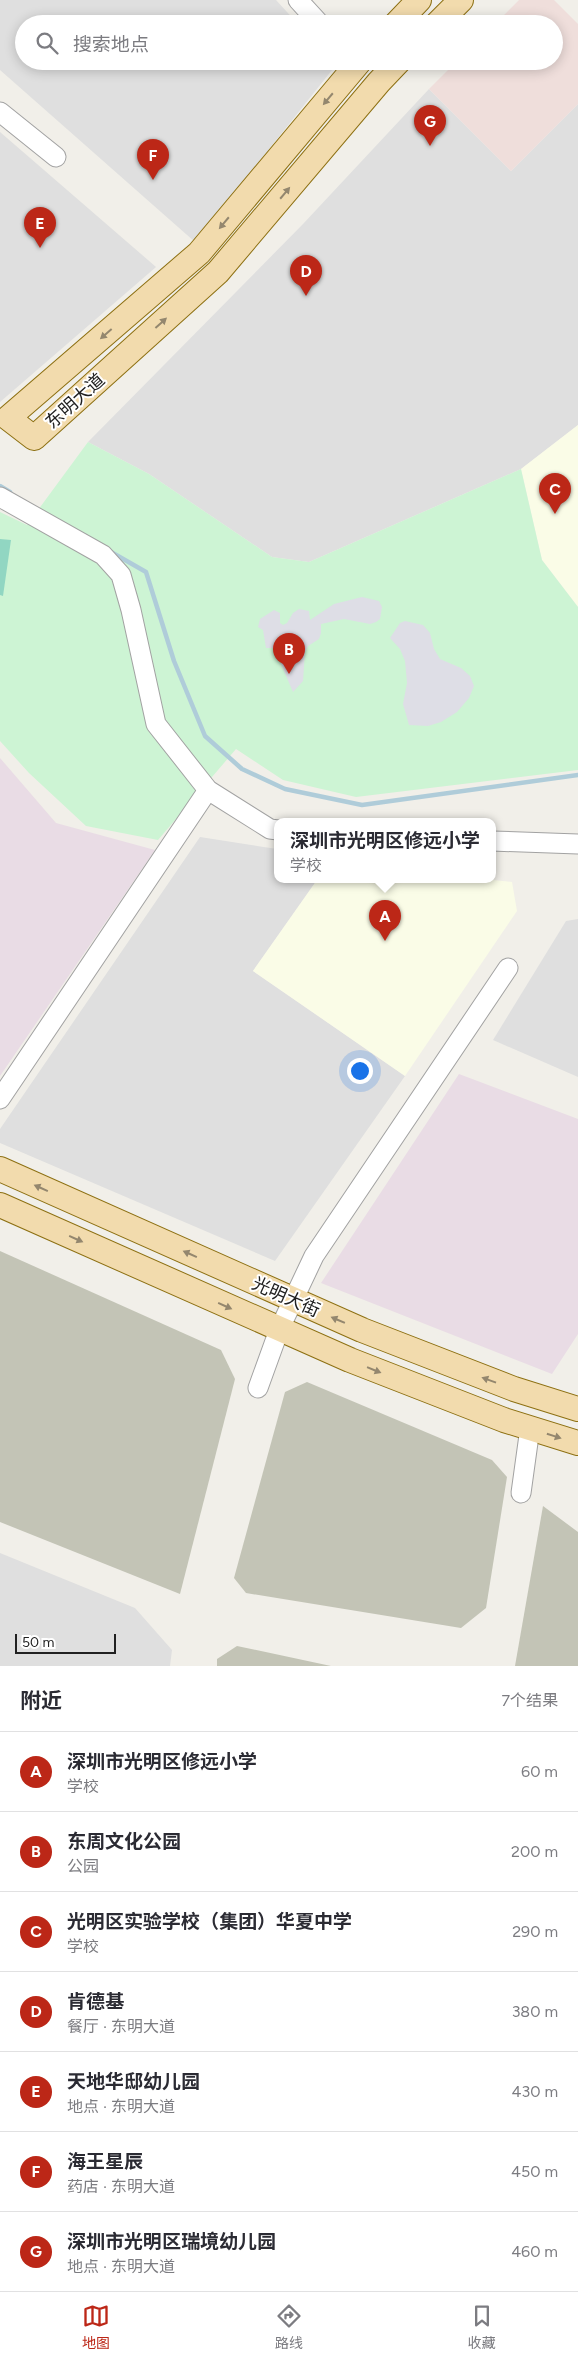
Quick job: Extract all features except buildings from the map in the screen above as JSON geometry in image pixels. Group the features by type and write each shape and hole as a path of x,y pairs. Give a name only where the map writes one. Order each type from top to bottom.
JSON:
{"main road":[{"path":"404,15 418,0"},
{"path":"446,15 461,0"},
{"name":"东明大道","path":"350,70 200,253 8,418 34,438 218,272 390,70"},
{"name":"光明大街","path":"0,1169 293,1301 467,1372 578,1409"},
{"name":"光明大街","path":"0,1205 279,1330 408,1384 530,1428 578,1443"}],"street":[{"path":"298,0 312,15"},
{"path":"0,112 56,157"},
{"path":"0,497 103,555 121,576 131,610 156,724 208,790 270,829 274,830"},
{"path":"0,1099 208,790"},
{"path":"496,841 578,844"},
{"path":"258,1388 279,1330 314,1256 508,968"},
{"path":"521,1493 530,1428"}],"shaded area":[{"path":"0,0 276,0 290,15 15,15 15,70 332,70 195,242 0,70"},
{"path":"519,0 554,0 578,24 578,104 511,171 429,89 448,70 563,70 563,15 504,15"},
{"path":"429,89 511,171 578,104 578,425 521,469 309,562 272,557 149,474 88,442 303,224"},
{"path":"0,132 156,267 0,402"},
{"path":"578,425 578,607 542,560 521,469"},
{"path":"362,597 379,601 382,607 380,619 370,624 344,619 321,624 319,639 308,646 305,652 303,681 293,692 281,664 280,652 272,648 266,648 263,630 258,627 260,619 274,610 280,613 280,623 283,625 299,609 309,611 310,620 334,604"},
{"path":"405,621 423,625 430,633 434,649 440,659 461,668 470,676 474,686 469,698 457,712 441,722 428,726 409,725 403,704 407,683 405,661 400,649 390,638 400,623"},
{"path":"0,758 56,823 155,850 0,1076"},
{"path":"200,837 274,849 274,883 315,883 253,971 405,1076 275,1261 0,1143 0,1129"},
{"path":"496,880 512,882 517,911 405,1076 253,971 315,883 496,883"},
{"path":"578,919 578,1077 493,1040 566,921"},
{"path":"459,1074 578,1119 578,1334 552,1374 321,1283"},
{"path":"0,1251 221,1350 235,1379 180,1594 0,1522"},
{"path":"307,1382 492,1460 507,1477 486,1608 461,1628 246,1593 234,1578 285,1392"},
{"path":"543,1506 578,1532 578,1666 515,1666"},
{"path":"0,1553 135,1608 172,1650 170,1666 0,1666"},
{"path":"237,1646 331,1666 217,1666 217,1659"}],"green space":[{"path":"88,442 149,474 272,557 309,562 521,469 542,560 578,607 578,770 356,797 283,780 236,749 158,840 86,826 29,773 0,741 0,512 27,525"},
{"path":"0,539 11,540 3,596 0,595"}],"waterway":[{"path":"0,486 10,492"},
{"path":"111,552 146,572 174,661 205,736 242,769 285,789 362,805 578,775"}],"place":[{"name":"深圳市光明区瑞境幼儿园","path":"430,146"},
{"name":"海王星辰","path":"153,180"},
{"name":"天地华邸幼儿园","path":"40,248"},
{"name":"肯德基","path":"306,296"},
{"name":"光明区实验学校（集团）华夏中学","path":"555,514"},
{"name":"东周文化公园","path":"289,674"},
{"name":"深圳市光明区修远小学","path":"385,941"}]}
